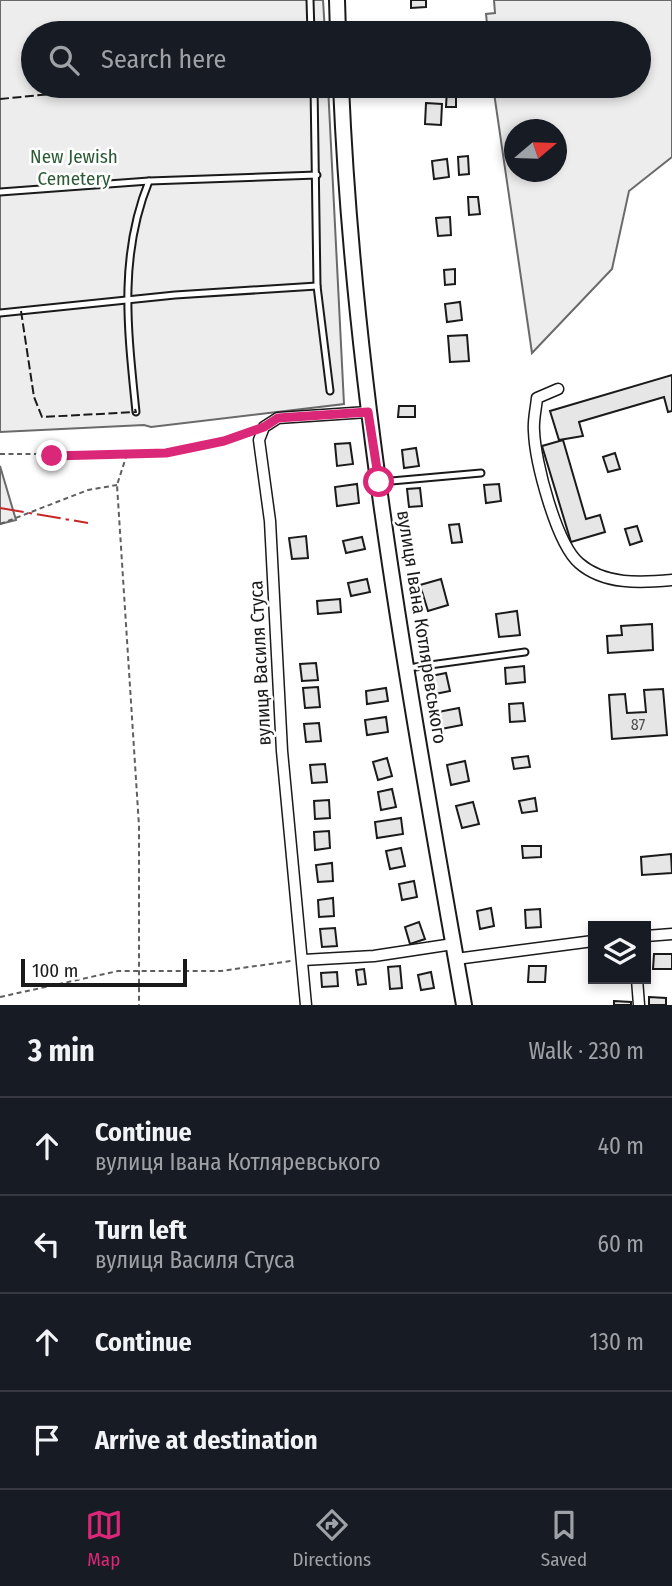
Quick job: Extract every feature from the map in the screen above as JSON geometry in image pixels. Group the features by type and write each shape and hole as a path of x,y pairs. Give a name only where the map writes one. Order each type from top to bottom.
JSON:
{"street":[{"path":"337,0 338,21"},
{"name":"вулиця Івана Котляревського","path":"342,98 345,176 368,412 464,1005"},
{"path":"558,389 537,398 534,429 538,461 564,542 578,562 594,573 631,584 672,580"},
{"path":"264,427 278,418 297,415 368,412"},
{"name":"вулиця Василя Стуса","path":"264,427 259,440 270,521 282,751 306,1005"},
{"path":"651,936 672,934"},
{"path":"303,960 588,941"},
{"path":"637,984 639,1005"}],"lane":[{"path":"310,0 311,21"},
{"path":"314,98 317,286 330,391"},
{"path":"0,192 149,181 317,175"},
{"path":"136,412 126,301 127,261 149,181"},
{"path":"0,313 317,286"},
{"path":"379,482 481,473"},
{"path":"408,668 525,652"}],"path":[{"path":"0,454 166,453 224,441 264,427"},
{"path":"127,454 117,485 139,825 139,1005"},
{"path":"0,524 88,490 117,485"},
{"path":"0,997 104,973 138,969 221,971 303,960"}],"shaded area":[{"path":"0,0 323,0 324,21 21,21 21,98 329,98 344,404 151,427 144,425 0,432"},
{"path":"494,0 672,0 672,157 629,191 612,269 532,353 507,182 567,182 567,119 504,119 504,161 495,98 651,98 651,21 487,21 486,14 495,13"},
{"path":"0,466 16,520 0,524"}],"building":[{"path":"411,0 426,0 426,7 411,8"},
{"path":"446,98 456,98 456,107 446,107"},
{"path":"426,103 442,104 441,125 425,124"},
{"path":"468,156 469,174 459,175 458,157"},
{"path":"447,159 449,177 434,179 432,161"},
{"path":"468,197 478,197 480,214 469,215"},
{"path":"450,217 451,235 438,236 436,218"},
{"path":"455,269 455,284 445,285 444,270"},
{"path":"460,302 462,320 447,322 445,304"},
{"path":"467,335 469,361 450,362 448,336"},
{"path":"672,375 672,411 668,412 664,397 579,422 583,436 559,440 550,411"},
{"path":"399,406 415,406 415,417 398,417"},
{"path":"563,440 586,519 600,515 605,532 571,542 542,446"},
{"path":"350,443 353,464 337,466 335,444"},
{"path":"416,448 419,466 404,468 402,450"},
{"path":"615,453 620,469 608,472 603,457"},
{"path":"357,484 359,503 337,506 335,487"},
{"path":"499,484 501,501 486,503 484,485"},
{"path":"420,488 422,506 409,507 407,489"},
{"path":"459,524 462,542 452,543 449,525"},
{"path":"637,526 642,541 630,545 625,529"},
{"path":"306,536 308,558 292,559 289,538"},
{"path":"362,537 365,549 346,553 343,541"},
{"path":"367,579 370,592 351,596 348,583"},
{"path":"441,579 448,605 428,611 420,585"},
{"path":"340,599 341,612 318,614 317,601"},
{"path":"517,611 520,635 499,637 496,614"},
{"path":"652,624 653,650 608,653 607,636 622,635 621,626"},
{"path":"316,663 318,680 302,681 300,664"},
{"path":"524,666 525,682 506,684 505,668"},
{"path":"446,673 450,691 435,694 431,676"},
{"path":"318,687 320,707 305,708 303,688"},
{"path":"386,688 388,701 367,704 366,691"},
{"path":"663,689 667,735 612,739 609,695 625,694 627,713 646,712 644,690"},
{"path":"523,703 525,721 510,722 509,704"},
{"path":"459,708 462,725 441,729 438,712"},
{"path":"386,717 388,732 367,735 365,720"},
{"path":"319,723 321,741 306,742 304,724"},
{"path":"528,756 530,767 514,769 512,758"},
{"path":"387,758 392,776 378,780 373,762"},
{"path":"465,761 469,781 451,785 447,765"},
{"path":"325,764 327,782 312,783 310,765"},
{"path":"392,789 396,807 381,810 378,792"},
{"path":"535,798 537,811 522,813 519,801"},
{"path":"329,800 330,818 315,819 314,801"},
{"path":"473,802 479,824 462,828 456,806"},
{"path":"401,818 403,834 377,838 375,822"},
{"path":"329,831 330,848 315,850 314,832"},
{"path":"522,846 541,846 541,857 523,858"},
{"path":"401,848 405,866 390,869 386,851"},
{"path":"671,854 672,873 642,875 641,857"},
{"path":"332,863 333,881 318,882 316,865"},
{"path":"414,881 417,897 402,900 399,884"},
{"path":"333,898 334,916 319,917 318,900"},
{"path":"491,908 494,926 480,929 477,911"},
{"path":"540,909 541,927 526,928 525,910"},
{"path":"419,922 425,939 410,944 405,927"},
{"path":"335,928 337,946 322,947 320,929"},
{"path":"654,954 672,954 672,969 653,969"},
{"path":"400,966 402,988 390,989 388,967"},
{"path":"529,966 546,966 545,982 528,982"},
{"path":"364,969 366,984 358,985 356,970"},
{"path":"337,972 338,986 322,987 321,973"},
{"path":"431,972 434,988 421,990 418,975"},
{"path":"649,997 666,998 666,1005 649,1005"},
{"path":"614,1001 631,1002 631,1005 614,1005"}],"fence":[{"path":"0,99 21,97"},
{"path":"21,311 34,397 42,417 136,412 135,409"}],"power":[{"path":"0,508 88,523"}],"route":[{"path":"52,456 166,453 224,441 264,427 278,418 368,412 379,482"}],"park label":[{"name":"New Jewish Cemetery","path":"74,167"}]}
